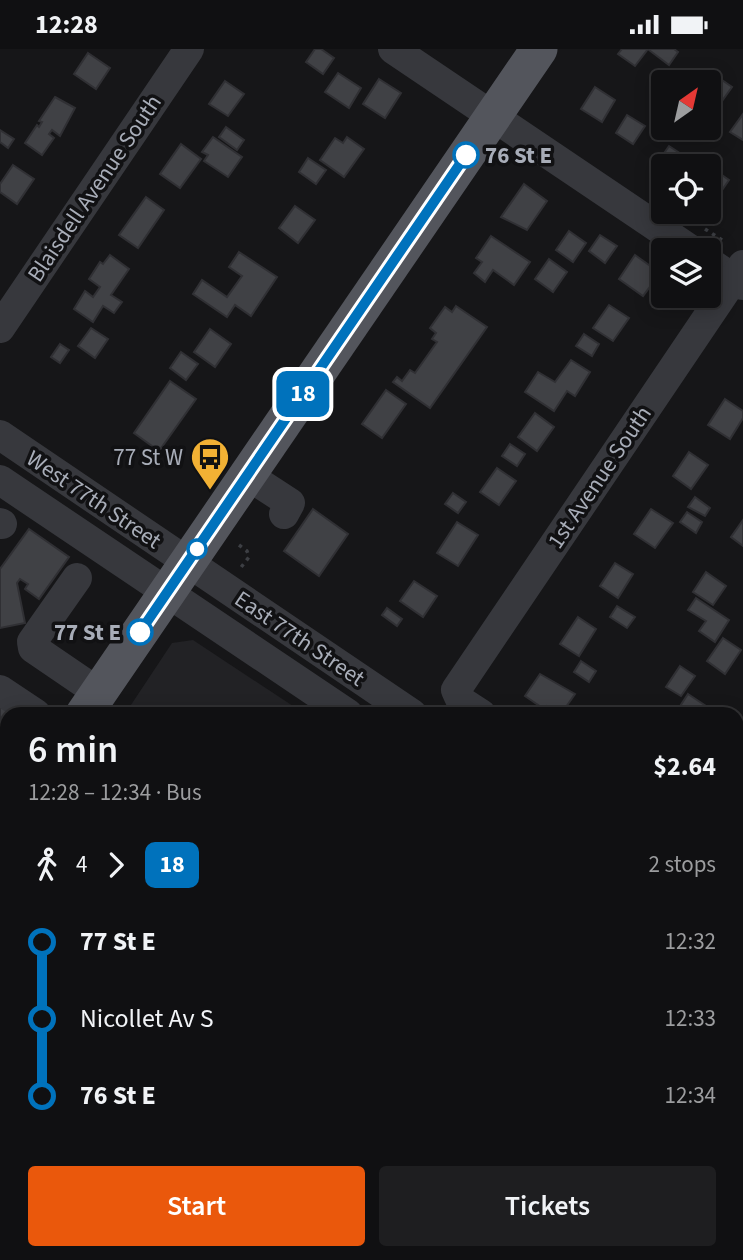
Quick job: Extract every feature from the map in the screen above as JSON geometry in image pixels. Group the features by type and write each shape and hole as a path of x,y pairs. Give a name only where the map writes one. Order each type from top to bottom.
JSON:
{"main road":[{"path":"92,703 539,49"}],"street":[{"name":"Blaisdell Avenue South","path":"0,328 189,49"},
{"path":"393,49 493,116 696,238"},
{"path":"721,257 740,277"},
{"name":"1st Avenue South","path":"470,707 461,701 456,690 740,277"},
{"name":"West 77th Street","path":"0,435 188,562"},
{"path":"247,475 290,503 284,514"},
{"name":"West 77th Street","path":"0,480 167,592"},
{"name":"East 77th Street","path":"188,562 402,707"},
{"path":"77,578 32,642 33,648 92,703"},
{"name":"East 77th Street","path":"167,592 338,707"},
{"path":"0,690 22,707"}],"path":[{"path":"236,574 249,557 247,551 239,545"}],"shaded area":[{"path":"193,640 294,707 130,707 172,643"}],"building":[{"path":"315,49 321,49 334,58 323,74 306,62"},
{"path":"622,49 648,49 635,66 618,54"},
{"path":"650,49 674,49 678,52 669,65"},
{"path":"88,53 110,68 96,89 74,74"},
{"path":"338,73 361,88 349,108 325,92"},
{"path":"379,79 401,93 385,118 363,104"},
{"path":"721,79 732,87 721,102"},
{"path":"225,81 244,94 228,116 209,104"},
{"path":"595,87 615,100 602,122 581,109"},
{"path":"55,97 75,108 60,136 52,130 49,134 54,138 42,155 25,143 37,125 39,127 42,122 39,121"},
{"path":"743,114 743,140 730,132"},
{"path":"627,115 645,126 633,144 616,133"},
{"path":"226,127 244,140 237,150 219,137"},
{"path":"0,130 14,139 8,148 0,142"},
{"path":"213,137 242,157 228,177 204,161 208,155 202,152"},
{"path":"347,137 364,149 344,177 320,160 335,138 343,143"},
{"path":"181,144 201,159 180,188 160,174"},
{"path":"669,146 681,154 664,154"},
{"path":"308,158 326,170 316,184 299,172"},
{"path":"13,165 34,179 17,204 0,192 0,184"},
{"path":"721,174 729,180 721,192"},
{"path":"524,184 547,201 527,230 501,217"},
{"path":"146,197 164,210 138,248 119,235"},
{"path":"295,206 315,220 298,243 279,228"},
{"path":"569,231 586,243 573,262 556,250"},
{"path":"600,235 617,246 605,263 589,251"},
{"path":"491,236 530,262 514,285 493,270 485,282 474,273 482,262 476,258"},
{"path":"239,252 277,277 251,316 235,305 227,317 193,294 202,280 227,297 242,276 229,267"},
{"path":"110,255 129,269 111,295 122,302 114,313 103,306 93,322 74,309 85,291 93,297 100,287 89,279 100,262 103,264"},
{"path":"635,255 651,267 651,285 643,296 619,279"},
{"path":"549,259 567,272 553,292 535,279"},
{"path":"609,305 629,318 613,341 593,328"},
{"path":"456,306 487,327 430,408 393,382 397,377 402,381 410,370 415,373 437,342 432,339 436,333 430,328 445,307 452,312"},
{"path":"91,328 108,339 95,358 78,346"},
{"path":"210,329 231,344 215,367 194,352"},
{"path":"584,334 599,344 592,356 576,346"},
{"path":"60,344 69,350 60,363 51,357"},
{"path":"181,352 198,364 186,380 170,368"},
{"path":"571,360 590,372 575,396 567,391 554,411 525,392 538,372 555,382"},
{"path":"170,381 196,399 159,451 134,433"},
{"path":"386,390 406,404 382,438 362,424"},
{"path":"725,399 743,411 743,418 730,439 708,425"},
{"path":"535,413 554,427 537,451 518,437"},
{"path":"510,444 525,454 517,466 502,456"},
{"path":"689,452 708,465 691,489 673,476"},
{"path":"497,468 516,481 499,505 480,492"},
{"path":"453,493 466,502 458,513 445,504"},
{"path":"695,497 710,508 705,516 688,507"},
{"path":"313,509 348,534 319,576 284,551"},
{"path":"651,509 673,523 655,548 634,534"},
{"path":"687,512 702,522 696,533 680,522"},
{"path":"743,520 743,546 731,537"},
{"path":"457,522 478,535 458,566 437,553"},
{"path":"29,529 69,557 39,599 25,589 28,584 20,579 17,583 25,623 0,628 0,569"},
{"path":"615,563 633,574 618,598 600,586"},
{"path":"706,572 726,586 713,605 693,592"},
{"path":"414,581 437,596 423,617 400,601"},
{"path":"696,598 729,620 715,642 699,631 706,621 688,610"},
{"path":"617,606 635,617 627,628 610,617"},
{"path":"387,608 402,619 397,626 382,615"},
{"path":"578,617 596,629 579,656 560,644"},
{"path":"723,638 741,650 725,674 707,661"},
{"path":"581,661 596,671 589,682 574,672"},
{"path":"680,666 695,676 681,696 666,687"},
{"path":"540,674 575,694 566,707 541,707 525,696"},
{"path":"688,694 708,707 680,707"}],"bus line":[{"name":"18","path":"140,632 466,155"}],"place":[{"name":"76 St E","path":"466,155"},
{"name":"77 St W","path":"210,491"},
{"name":"77 St E","path":"140,632"}]}
